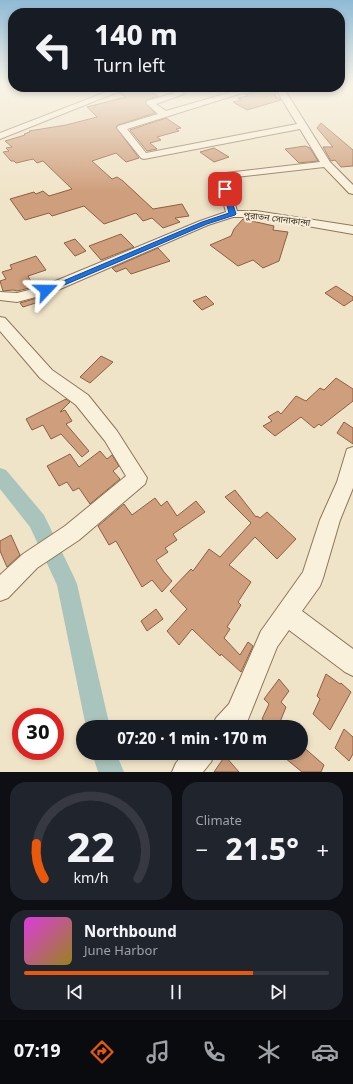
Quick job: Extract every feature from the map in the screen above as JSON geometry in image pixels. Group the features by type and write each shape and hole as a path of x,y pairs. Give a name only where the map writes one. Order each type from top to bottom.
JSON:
{"street":[{"path":"0,136 41,120"},
{"path":"148,120 121,128 144,156 302,126"},
{"path":"298,120 326,164 353,191"},
{"path":"232,214 221,176 326,164"},
{"name":"পুরাতন সোনাকান্দা","path":"0,296 4,298 18,297 46,290 204,223 232,214 256,214 353,230"},
{"path":"0,322 46,374 82,400 111,436 138,478 72,533 30,561 0,590"},
{"path":"232,720 238,713 269,639 312,578 330,520 346,482 353,455"},
{"path":"287,614 353,664"},
{"path":"185,772 196,760"}],"building":[{"path":"85,120 133,120 116,127 139,158 126,162 116,153 92,161 112,179 117,177 123,181 153,209 182,204 189,216 175,218 180,222 163,228 152,218 143,221 136,213 104,224 84,206 52,216 49,213 25,220 10,199 34,192 36,194 43,191 49,196 72,189 43,161 37,163 33,159 16,163 11,161 3,152 9,151 6,148 12,147 5,141 25,135 24,134 30,132 29,131"},
{"path":"160,120 169,120 181,128 176,129 179,131 157,137 161,140 150,143 157,149 147,151 130,130"},
{"path":"321,123 353,150 353,166 341,167 335,160 331,161 323,147 333,147 317,128"},
{"path":"305,146 310,148 318,161 299,163 285,149"},
{"path":"214,148 229,157 214,162 200,152"},
{"path":"243,219 274,226 273,230 288,232 279,261 263,268 253,260 238,266 210,245 231,236 234,229"},
{"path":"121,234 134,247 101,260 89,246"},
{"path":"75,239 86,251 75,256 64,243"},
{"path":"158,248 170,261 131,274 126,268 116,272 112,268"},
{"path":"36,256 46,270 28,276 34,287 17,291 3,291 0,281 6,279 2,272 12,269 10,265"},
{"path":"336,286 353,297 353,300 344,306 325,293"},
{"path":"206,296 214,304 202,310 193,301"},
{"path":"40,297 42,301 23,307 20,303"},
{"path":"101,356 113,362 90,383 80,377"},
{"path":"336,378 353,389 353,401 321,426 319,424 314,428 301,417 275,436 263,426 272,421 268,417 278,411 281,414 296,396 306,401 320,388 324,390"},
{"path":"66,399 70,402 60,412 65,410 72,421 66,424 89,451 82,457 61,434 51,439 43,425 32,430 26,419"},
{"path":"344,422 353,428 353,444 337,433"},
{"path":"100,451 107,459 112,455 119,466 113,471 120,479 90,504 79,488 73,491 67,482 59,486 47,466 70,454 79,467"},
{"path":"235,490 256,517 257,516 260,518 267,512 296,539 277,559 255,537 229,565 251,582 238,602 241,605 227,627 230,629 224,638 240,655 248,642 253,646 241,672 221,654 220,656 192,629 179,645 167,631 187,609 170,591 191,569 193,571 209,549 220,557 251,523 225,497"},
{"path":"155,498 161,506 167,501 177,516 196,501 205,512 173,534 177,540 165,548 168,552 156,560 172,581 162,592 152,580 142,587 116,541 109,545 98,526 124,504 132,515"},
{"path":"11,535 20,555 7,567 0,551 0,541"},
{"path":"156,609 163,619 147,631 141,621"},
{"path":"326,674 340,684 341,683 351,692 330,730 313,714 320,699 317,696"},
{"path":"279,679 289,691 281,702 286,707 281,720 262,719 269,704 264,699"},
{"path":"344,729 353,737 353,754 349,761 335,748"},
{"path":"308,751 324,765 321,772 302,772 287,760 308,760"},
{"path":"222,760 228,760 239,772 214,772"}],"waterway":[{"path":"0,476 37,521 67,584 96,720"},
{"path":"107,760 111,772"}],"route":[{"path":"46,290 204,223 232,214 225,189"}]}
